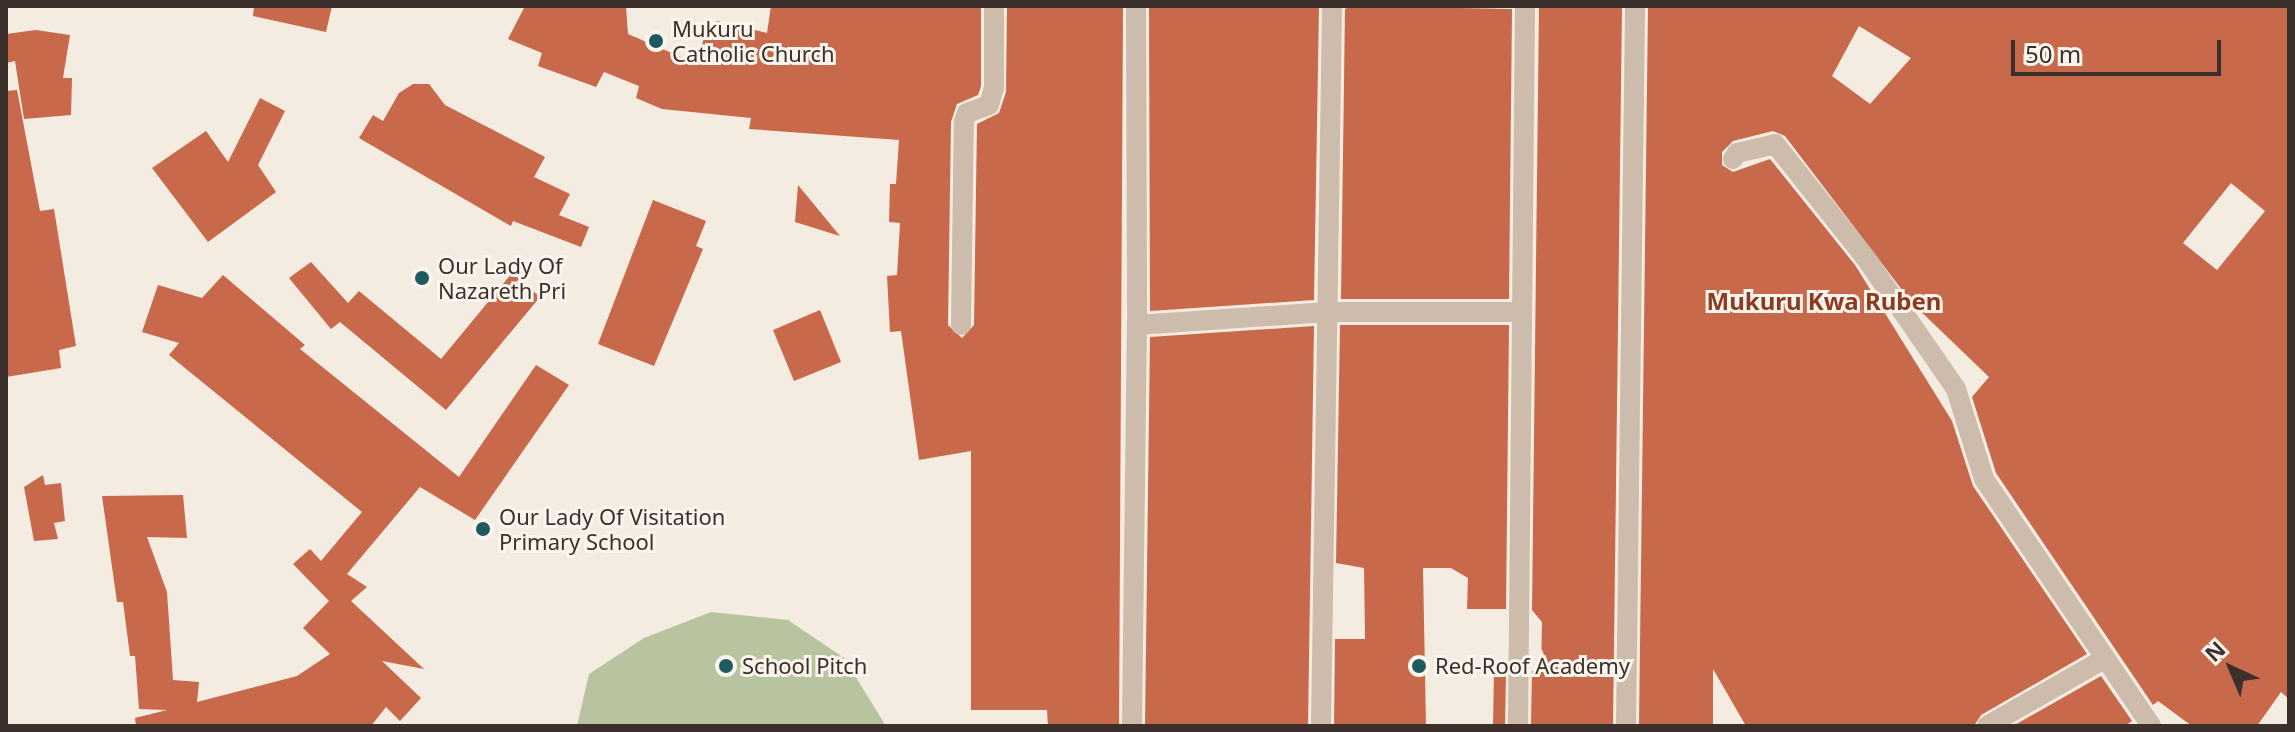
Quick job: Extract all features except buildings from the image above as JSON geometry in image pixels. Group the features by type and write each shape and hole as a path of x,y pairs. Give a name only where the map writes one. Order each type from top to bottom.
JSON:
{"street":[{"path":"961,325 964,122 967,113 989,105 994,88 994,6"},
{"path":"1132,725 1137,325 1136,6"},
{"path":"1321,726 1332,6"},
{"path":"1518,726 1525,6"},
{"path":"1626,726 1635,6"},
{"path":"1733,159 1737,153 1775,144 1865,257 1956,389 1984,479 2151,726"},
{"path":"1137,325 1329,312 1522,312"},
{"path":"1987,726 2104,659"}],"green space":[{"name":"School Pitch","path":"711,612 788,620 844,658 886,726 577,726 589,674 644,638"}],"place":[{"name":"Mukuru Catholic Church","path":"656,41"},
{"name":"Our Lady Of Nazareth Pri","path":"422,278"},
{"name":"Our Lady Of Visitation Primary School","path":"483,529"},
{"name":"School Pitch","path":"726,666"},
{"name":"Red-Roof Academy","path":"1419,666"}],"district":[{"name":"Mukuru Kwa Ruben","path":"1824,301"}]}
